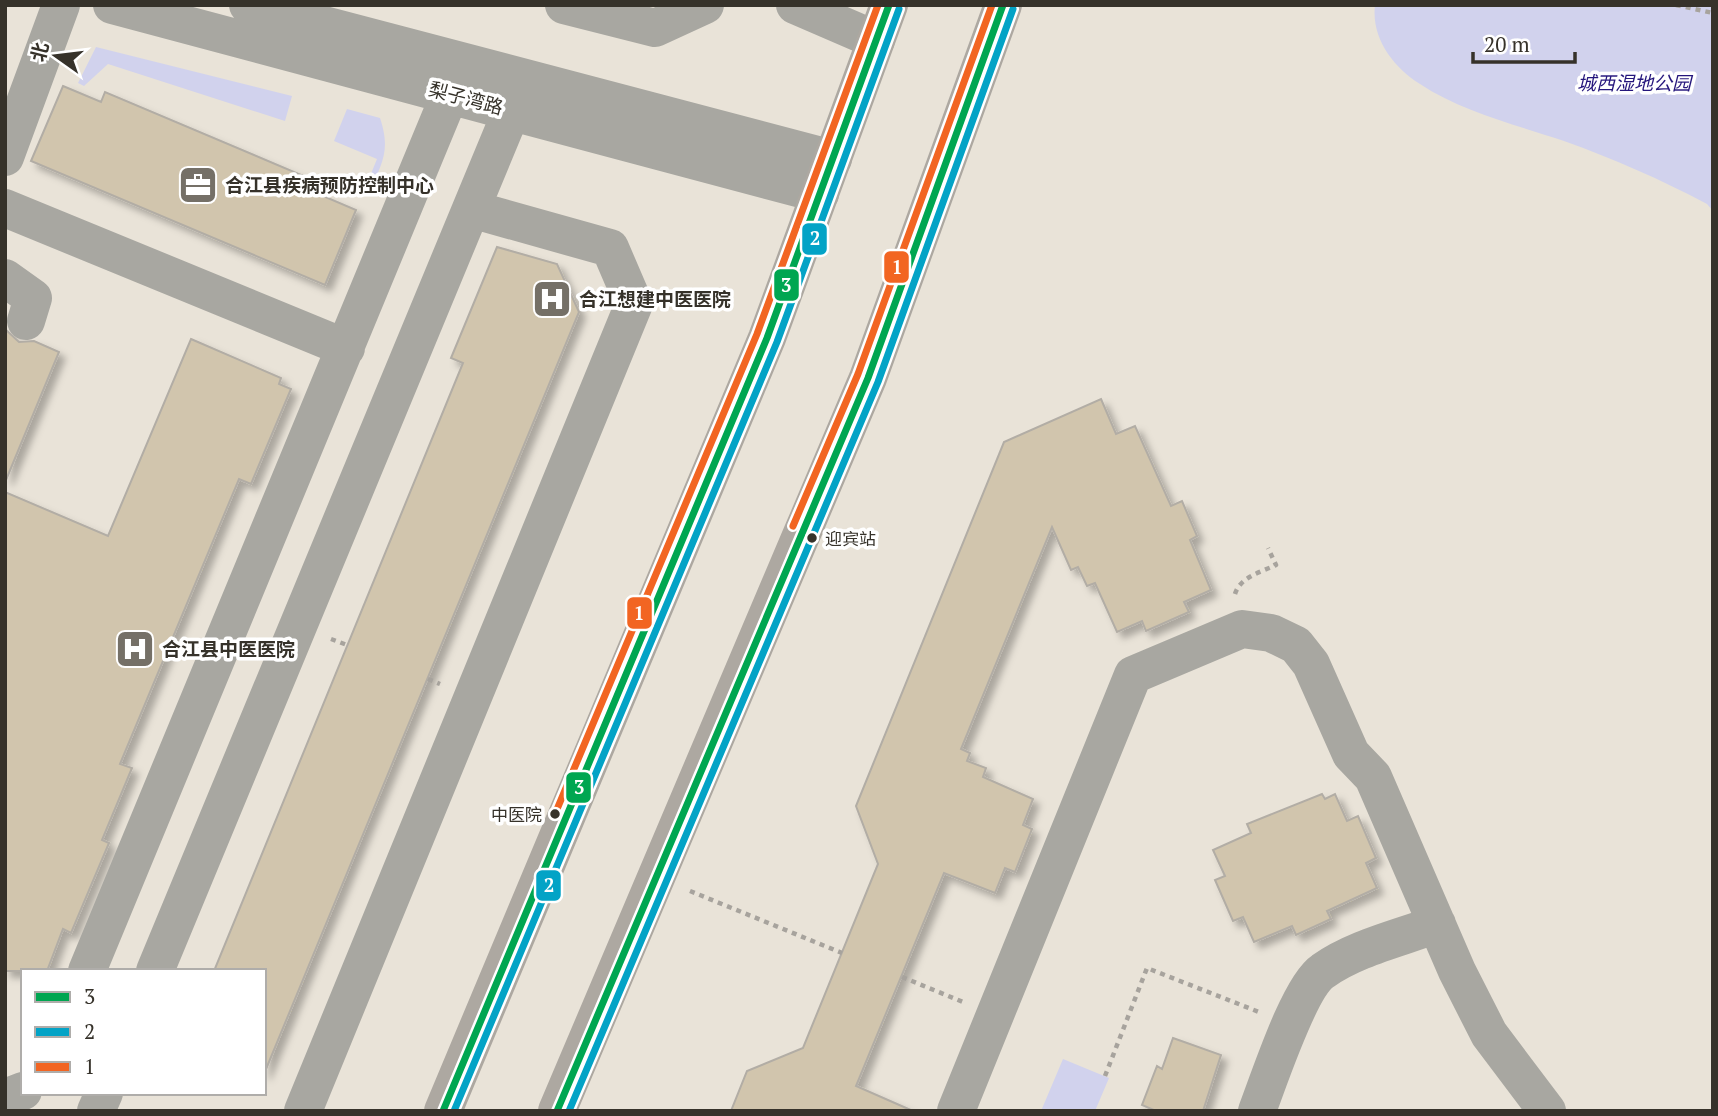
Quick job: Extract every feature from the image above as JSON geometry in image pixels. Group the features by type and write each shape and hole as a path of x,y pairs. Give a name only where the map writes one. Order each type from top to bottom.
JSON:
{"main road":[{"path":"557,1111 868,378 1003,5"},
{"path":"443,1111 767,338 883,23"}],"street":[{"path":"5,157 61,5"},
{"name":"梨子湾路","path":"112,5 512,110 826,176"},
{"name":"梨子湾路","path":"248,5 334,16 826,176"},
{"path":"564,5 655,28 705,5"},
{"path":"795,5 883,23"},
{"path":"88,969 450,94"},
{"path":"156,969 512,110"},
{"path":"5,208 346,348"},
{"path":"303,1111 634,304 610,248 471,209"},
{"path":"5,278 34,300 26,321"},
{"path":"956,1111 1133,675 1242,629 1271,633 1296,645 1311,663 1352,754 1373,778 1489,1034 1548,1111"},
{"path":"1257,1111 1301,1002 1320,972 1342,960 1437,924"},
{"path":"96,1111 103,1095"}],"path":[{"path":"1676,5 1713,13"},
{"path":"1242,629 1234,600 1237,587 1246,578 1276,565 1268,548"},
{"path":"656,878 842,953"},
{"path":"1105,1076 1147,968 1292,1024"},
{"path":"902,977 995,1015"}],"green space":[{"name":"城西湿地公园","path":"1375,5 1713,5 1713,211 1707,204 1637,170 1564,141 1472,110 1436,94 1410,77 1386,50 1377,29"},
{"path":"96,47 292,96 285,121 108,64 84,86 78,83"},
{"path":"347,109 380,118 383,129 384,157 369,193 364,191 377,159 334,141"},
{"path":"1063,1059 1109,1078 1095,1111 1041,1111"}],"building":[{"name":"合江县疾病预防控制中心","path":"63,86 101,102 105,92 313,180 309,190 356,210 325,285 31,161"},
{"path":"497,247 557,264 579,312 266,1069 266,969 215,969 463,363 451,358"},
{"path":"5,329 19,342 34,341 59,352 6,480"},
{"path":"191,339 281,378 279,384 291,389 251,484 239,479 120,764 132,768 102,840 109,843 71,933 63,929 48,969 5,971 5,492 108,536"},
{"path":"1101,399 1116,434 1135,426 1171,506 1182,501 1197,536 1190,540 1211,590 1184,602 1189,612 1146,631 1142,621 1117,632 1095,583 1087,586 1078,567 1071,570 1052,527 961,749 970,753 967,761 986,768 983,777 1033,799 1023,825 1032,829 1015,872 1005,868 995,893 944,873 856,1086 913,1111 731,1111 747,1071 803,1048 878,864 856,806 1004,442"},
{"path":"1322,794 1325,799 1335,794 1347,821 1358,816 1376,858 1366,863 1377,888 1327,911 1331,919 1296,935 1292,926 1254,942 1243,917 1233,921 1215,880 1225,876 1213,850 1251,833 1247,824"},
{"path":"1173,1038 1221,1055 1203,1111 1156,1111 1142,1105 1157,1066 1162,1069"}],"transit line":[{"name":"1","path":"555,814 757,334 878,5"},
{"name":"3","path":"443,1111 767,338 889,5"},
{"name":"1","path":"793,526 858,374 992,5"},
{"name":"3","path":"557,1111 868,378 1003,5"},
{"name":"2","path":"454,1111 777,342 899,9"},
{"name":"2","path":"569,1111 878,382 1013,9"}],"place":[{"name":"合江县疾病预防控制中心","path":"198,185"},
{"name":"合江想建中医医院","path":"552,299"},
{"name":"迎宾站","path":"812,538"},
{"name":"合江县中医医院","path":"135,649"},
{"name":"中医院","path":"555,814"}]}
